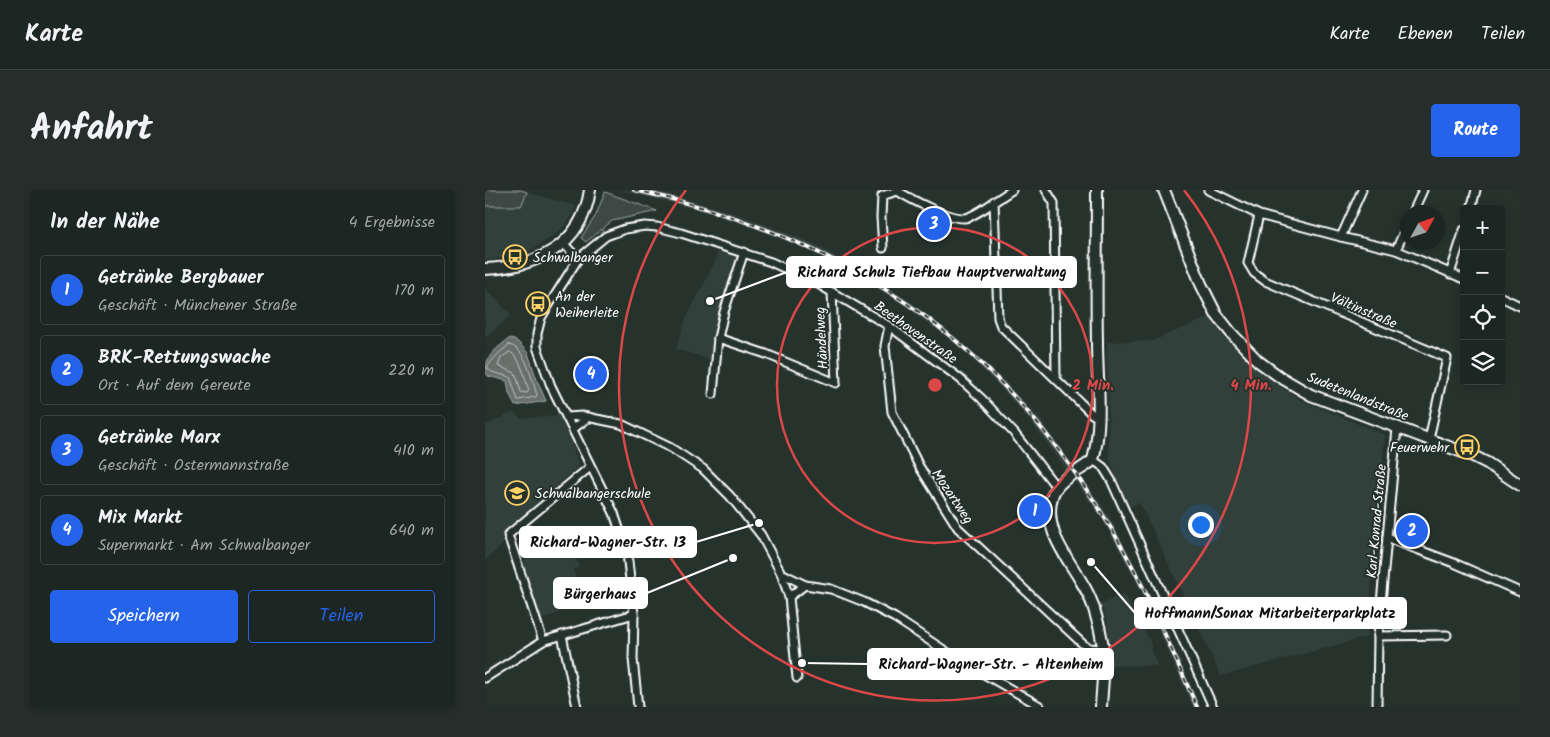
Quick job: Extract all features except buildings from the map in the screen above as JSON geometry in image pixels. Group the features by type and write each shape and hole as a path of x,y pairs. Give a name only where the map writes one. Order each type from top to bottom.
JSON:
{"main road":[{"path":"1097,190 1099,418 1093,460 1057,488 1052,501 1050,520 1057,543 1087,590 1098,622 1103,649 1101,707"},
{"name":"Sudetenlandstraße","path":"1165,190 1201,284 1216,314 1258,361 1280,377 1311,395 1397,428 1429,438 1487,463 1520,485"},
{"path":"485,269 500,268 530,261 564,244 581,219 589,195"}],"street":[{"path":"883,248 882,196 897,190 934,210 966,218 1012,190"},
{"path":"1046,190 1054,203 1056,378"},
{"path":"1207,190 1259,215 1396,250 1460,278"},
{"path":"1341,237 1362,190"},
{"path":"1416,205 1423,190"},
{"path":"1472,205 1476,190"},
{"path":"994,201 998,318 1001,326 1092,414 1099,418"},
{"name":"Vältinstraße","path":"1259,215 1248,263 1253,273 1265,281 1447,358 1429,438"},
{"name":"Beethovenstraße","path":"638,707 633,659 634,614 627,553 614,513 590,467 547,374 537,347 537,334 541,318 578,259 606,236 625,229 645,226 657,227 744,252 771,262 818,284 889,326 959,378 1014,433 1057,488"},
{"path":"1396,250 1400,241"},
{"path":"1450,274 1460,243"},
{"path":"564,244 578,259"},
{"path":"713,394 718,338 724,312 744,252"},
{"name":"Händelweg","path":"718,338 766,354 836,383 832,292"},
{"path":"1505,299 1520,306"},
{"name":"Mozartweg","path":"889,326 885,346 892,412 919,466 954,522 992,561 1085,646 1103,649"},
{"path":"567,417 589,417 621,424 671,448 703,469 730,496 761,535 781,573 789,597 797,678"},
{"path":"573,428 589,417"},
{"name":"Karl-Konrad-Straße","path":"1377,707 1378,636 1397,428"},
{"path":"1093,460 1103,467 1111,480 1213,707"},
{"path":"543,641 508,535 590,467"},
{"path":"1387,538 1454,563 1520,592"},
{"path":"781,573 805,585 831,589 864,602 893,617 956,658 1040,706"},
{"path":"789,597 805,585"},
{"path":"485,678 543,641 634,614"},
{"path":"562,635 577,707"},
{"path":"1378,636 1447,635"}],"shaded area":[{"path":"485,190 521,190 527,192 521,206 485,206"},
{"path":"620,190 651,190 694,201 746,217 810,242 911,302 962,342 1005,382 1039,418 1107,513 1141,576 1200,707 1193,707 1135,578 1101,517 1032,423 999,386 958,346 907,307 864,280 807,249 744,224"},
{"path":"527,192 576,206 568,222 556,234 522,256 485,260 485,206 521,206"},
{"path":"605,192 657,211 612,221 586,242 581,238 596,215"},
{"path":"720,248 738,253 740,257 726,295 715,335 712,360 676,349 685,321"},
{"path":"485,288 511,315 485,338"},
{"path":"1210,317 1222,334 1243,357 1268,379 1301,400 1385,435 1367,637 1221,676 1140,503 1128,507 1109,458 1107,342 1152,341"},
{"name":"Schwalbangerschule","path":"513,412 521,419 559,415 579,466 502,534 506,542 485,560 485,426"},
{"path":"573,548 579,567 573,570 587,602 540,620 520,564 538,550"},
{"path":"1124,593 1149,639 1157,666 1107,665 1109,637 1107,620 1101,605"}],"water":[{"path":"510,338 518,342 528,353 546,401 515,406 509,393 507,381 488,376 485,371 490,356"}],"railway":[{"path":"634,190 738,219 788,239 836,262 883,288 927,318 969,352 1008,390 1034,419 1059,450 1093,499 1130,561 1197,707"}],"place":[{"name":"Getränke Marx","path":"934,224"},
{"name":"Schwalbanger","path":"515,257"},
{"name":"Richard Schulz Tiefbau Hauptverwaltung","path":"710,301"},
{"name":"An der Weiherleite","path":"538,304"},
{"name":"Mix Markt","path":"591,374"},
{"name":"Feuerwehr","path":"1467,447"},
{"name":"Schwalbangerschule","path":"517,493"},
{"name":"Getränke Bergbauer","path":"1035,511"},
{"name":"Richard-Wagner-Str. 13","path":"759,523"},
{"name":"BRK-Rettungswache","path":"1412,531"},
{"name":"Bürgerhaus","path":"733,558"},
{"name":"Hoffmann/Sonax Mitarbeiterparkplatz","path":"1091,562"},
{"name":"Richard-Wagner-Str. - Altenheim","path":"802,663"}]}
